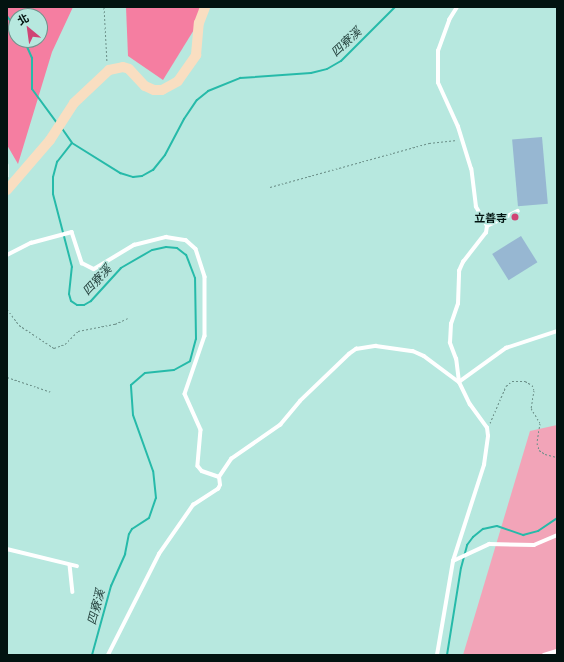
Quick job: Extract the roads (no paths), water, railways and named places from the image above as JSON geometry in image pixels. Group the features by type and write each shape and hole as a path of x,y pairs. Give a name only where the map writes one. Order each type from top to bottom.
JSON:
{"street":[{"path":"7,190 60,125 74,103 109,70 123,67 129,69 145,86 154,90 170,87 191,65 196,55 199,23 205,7"}],"lane":[{"path":"437,655 453,561 484,466 487,428 470,405 459,382 456,359 450,343 451,324 458,304 459,271 463,262 486,233 486,226 476,207 470,169 461,140 438,84 436,65 438,51 449,20 457,7"},
{"path":"7,165 7,176"},
{"path":"486,226 518,211"},
{"path":"7,255 16,248 72,232 82,263 94,269 134,245 166,237 186,240 196,249 205,277 205,336 185,394 201,430 198,466 202,471 219,477"},
{"path":"459,382 506,348 557,331"},
{"path":"108,655 159,554 193,505 218,490 220,485 219,477 231,459 280,425 300,401 356,349 376,346 413,351 424,356 459,382"},
{"path":"453,561 488,544 500,542 518,546 534,545 557,535"},
{"path":"7,549 76,566"},
{"path":"70,564 73,592"},
{"path":"544,655 557,651"}],"waterway":[{"name":"四寮溪","path":"92,655 111,586 125,554 129,534 132,529 149,518 156,498 153,471 133,415 131,385 145,373 174,370 190,361 196,339 195,278 186,255 177,248 166,247 152,250 121,268 91,301 84,305 77,305 71,301 69,294 72,267 53,194 53,177 57,162 72,143 120,173 133,177 142,176 153,170 165,155 184,119 197,100 208,91 240,78 311,73 327,69 341,61 395,7"},
{"path":"28,48 32,58 32,89 57,123"},
{"path":"61,127 72,143"},
{"path":"447,655 461,568 467,545 473,537 483,529 497,526 523,535 538,531 557,518"}],"place":[{"name":"立善寺","path":"515,217"}]}
